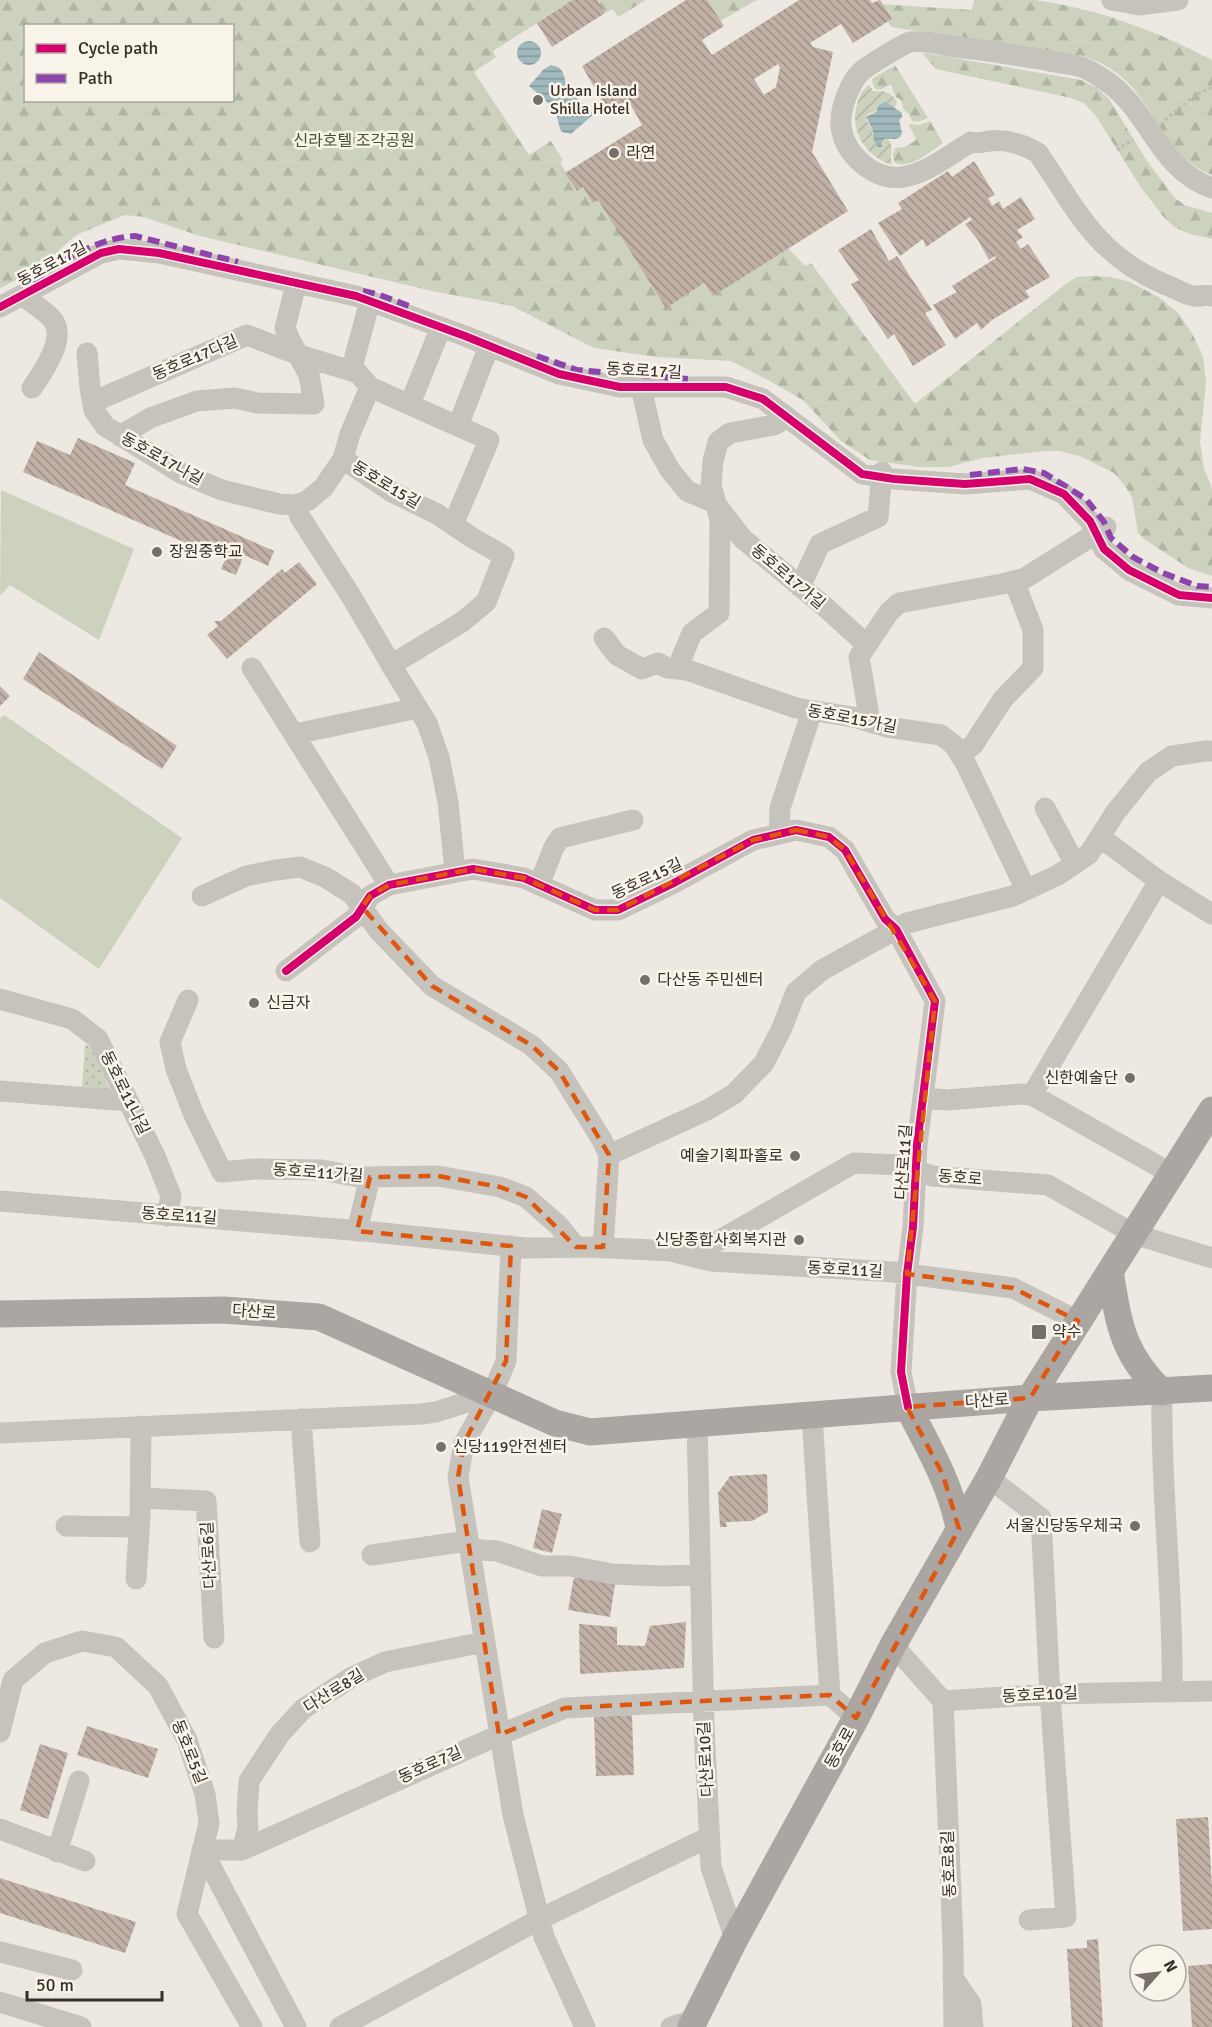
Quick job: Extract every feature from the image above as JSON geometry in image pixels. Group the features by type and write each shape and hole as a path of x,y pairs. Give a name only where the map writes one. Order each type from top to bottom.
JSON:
{"main road":[{"name":"동호로","path":"686,2025 856,1718 893,1645 989,1478 1030,1398 1210,1117"},
{"path":"1110,1271 1117,1313 1127,1344 1141,1370 1162,1392"},
{"name":"다산로","path":"0,1314 224,1310 319,1317 555,1423 590,1432 1030,1398 1212,1388"},
{"path":"908,1407 943,1474 952,1498 959,1529"}],"street":[{"path":"1112,0 1139,5 1178,0"},
{"path":"1212,188 1196,182 1172,162 1135,108 1121,92 1095,73 1081,67 993,51 909,42 859,74 849,88 842,110 841,128 846,144 869,169 883,175 900,177 918,174 971,142 977,144 1002,141 1027,147 1038,153 1087,228 1116,256 1148,277 1194,296 1204,294 1212,296"},
{"name":"동호로17길","path":"0,307 101,253 119,249 159,253 356,296 559,374 620,387 726,387 763,399 862,474 882,474 964,484 1030,479 1064,494 1101,531 1104,549 1130,570 1179,595 1212,598"},
{"path":"120,436 150,418 197,401 235,398 257,403 314,404 309,375 285,328 296,284"},
{"name":"동호로17길","path":"22,295 54,321 58,336 47,366 32,388"},
{"path":"351,371 370,301"},
{"path":"410,404 441,327"},
{"name":"동호로17다길","path":"93,402 247,335 299,355"},
{"path":"458,426 489,346"},
{"name":"동호로17나길","path":"87,353 94,410 105,426 181,473 222,490 279,504 296,505"},
{"path":"299,355 358,373 370,387 489,440 453,525"},
{"path":"370,387 350,434 343,459 323,488 307,501 296,505 300,517 351,596 427,723 439,757 448,802 455,872"},
{"name":"동호로17길","path":"641,387 653,440 670,470 687,491 715,503"},
{"path":"677,669 692,633 719,613 720,520 711,485 713,461 718,442 730,434 774,425 787,417"},
{"name":"동호로15길","path":"343,459 392,492 436,514 504,556 486,602 462,622 391,665"},
{"path":"800,587 820,544 878,517 882,474"},
{"name":"동호로17가길","path":"715,503 743,539 867,645"},
{"path":"870,722 859,657 889,612 899,603 1025,578 1101,531"},
{"path":"960,755 973,745 1003,699 1033,668 1033,630 1014,581"},
{"name":"동호로15가길","path":"604,638 617,655 642,669 658,663 667,668 687,670 796,708 887,727 941,735 954,745 960,755 1026,890"},
{"path":"252,668 388,885"},
{"path":"295,734 418,708"},
{"path":"779,834 780,807 812,711"},
{"path":"609,1155 707,1110 734,1094 764,1063 782,1028 796,992 822,970 908,923 1014,896 1058,875 1089,854 1115,813 1148,772 1172,756 1212,752"},
{"path":"1045,808 1076,864"},
{"path":"539,885 554,847 560,838 633,820"},
{"name":"동호로15길","path":"286,971 356,917 370,896 388,885 473,869 524,878 595,910 618,910 753,840 796,830 828,837 845,850 885,918 896,929"},
{"path":"1100,837 1159,881 1212,914"},
{"path":"202,896 246,876 300,867 325,877 352,894 380,931 432,986 531,1045 559,1071 609,1155 603,1248"},
{"path":"1032,1095 1159,881"},
{"name":"다산로11길","path":"896,929 935,1001 923,1098 907,1274 901,1372 908,1407"},
{"name":"동호로11나길","path":"0,999 72,1019 98,1039 155,1156 171,1196 167,1215"},
{"name":"동호로11가길","path":"188,1000 170,1042 176,1069 194,1115 222,1172 254,1169 322,1170 359,1177 438,1176 500,1187 526,1197 558,1225 576,1247"},
{"path":"0,1091 128,1101"},
{"path":"923,1098 948,1100 1032,1095 1172,1174"},
{"name":"동호로","path":"692,1256 854,1163 903,1165 932,1176 1048,1185 1134,1234"},
{"path":"357,1231 370,1177"},
{"name":"동호로11길","path":"0,1202 511,1246 671,1251 711,1261 907,1274 1013,1288 1078,1321"},
{"path":"1134,1234 1212,1258"},
{"path":"511,1246 506,1361 492,1395 464,1443 458,1477 513,1815 544,1937 585,2027"},
{"path":"1162,1392 1161,1439 1173,1651 1172,1692"},
{"path":"0,1433 436,1412 492,1395"},
{"path":"812,1416 831,1695 856,1718"},
{"path":"301,1419 310,1542"},
{"name":"다산로10길","path":"697,1424 703,1701 711,1867 735,1939"},
{"path":"136,1579 141,1498 141,1426"},
{"path":"989,1478 1041,1518 1050,1694 1066,1917 1029,1920"},
{"name":"다산로6길","path":"141,1498 206,1501 214,1638"},
{"path":"66,1526 139,1527"},
{"path":"372,1555 460,1542 480,1550 497,1551 542,1566 570,1566 612,1574 700,1575"},
{"name":"동호로5길","path":"0,1732 14,1680 45,1653 82,1641 116,1647 158,1686 187,1740 205,1794 209,1823 187,1914 252,2027"},
{"name":"다산로8길","path":"242,1850 248,1828 246,1812 249,1781 280,1734 303,1709 352,1677 385,1662 484,1642"},
{"path":"893,1645 943,1701"},
{"name":"동호로10길","path":"943,1701 1050,1694 1212,1691"},
{"name":"동호로7길","path":"202,1850 242,1850 499,1735 565,1708 831,1695"},
{"name":"동호로8길","path":"943,1701 954,2027"},
{"path":"57,1852 79,1781"},
{"path":"0,1829 86,1861"},
{"path":"340,2027 540,1919 710,1837"},
{"path":"202,1850 296,2027"},
{"path":"0,1952 72,1970"},
{"path":"953,1978 971,2004 973,2027"},
{"path":"0,2002 81,2027"}],"path":[{"path":"1162,123 1194,96 1212,87"},
{"path":"1117,150 1134,138"}],"highlighted area":[{"path":"796,830 829,837 845,850 935,1001 907,1274 1013,1288 1078,1321 1030,1398 907,1407 943,1475 959,1529 856,1718 830,1695 703,1701 565,1708 499,1735 458,1477 464,1443 506,1361 511,1246 357,1231 370,1177 438,1176 500,1187 526,1197 576,1247 603,1247 609,1155 559,1071 531,1045 432,986 362,907 370,896 389,885 473,869 524,878 595,910 618,910 753,840"}],"green space":[{"name":"신라호텔 조각공원","path":"0,0 573,0 493,51 496,57 474,72 529,155 551,141 563,160 560,162 576,191 583,187 598,200 666,307 704,283 713,296 788,248 805,266 811,263 915,404 1077,277 1110,277 1130,282 1160,298 1179,314 1193,335 1203,357 1206,382 1200,442 1204,468 1212,489 1212,576 1190,569 1144,539 1138,533 1132,497 1125,486 1114,473 1082,457 1060,451 1046,451 982,458 949,467 920,467 870,460 841,441 803,400 731,361 657,357 594,348 512,306 432,291 200,236 144,217 125,215 76,235 38,269 0,288"},
{"path":"597,0 646,0 618,17 613,9 605,13"},
{"path":"707,0 757,0 720,21"},
{"path":"974,0 1034,0 1080,9 1148,30 1212,60 1212,175 1185,158 1166,137 1133,88 1116,72 1097,61 1083,56 891,27 878,4 972,10"},
{"path":"923,54 1081,80 1097,88 1109,99 1147,161 1174,197 1184,205 1212,213 1212,239 1190,234 1174,227 1162,215 1140,186 1096,116 1084,103 1071,98 936,69"},
{"path":"895,65 928,118 918,122 912,121 891,85 877,90 873,85 872,79"},
{"path":"869,85 873,91 890,94 897,102 894,109 888,103 878,107 878,110 867,115 866,120 872,128 872,134 883,145 884,139 890,142 892,165 868,150 858,134 855,115 857,105 861,94"},
{"path":"768,92 788,248 670,154"},
{"path":"930,121 943,143 913,162 900,164 894,162 895,148 904,147 915,141 916,138 910,124 919,125"},
{"path":"1,490 134,549 99,640 10,585 0,596"},
{"path":"4,715 182,838 99,969 0,898 0,719"},
{"path":"85,1044 93,1049 110,1090 82,1087"}],"water":[{"path":"529,41 538,44 541,53 538,62 529,65 520,62 517,53 520,44"},
{"path":"551,65 560,69 569,91 594,114 571,134 562,132 555,109 529,86 544,69"},
{"path":"885,102 902,113 899,120 902,133 897,139 884,139 882,147 878,147 866,117 876,112 879,105"}],"building":[{"path":"573,0 597,0 605,13 552,47 537,23"},
{"path":"686,0 707,0 724,26 702,40 712,55 799,0 870,0 872,3 880,0 892,19 853,43 841,24 810,43 813,47 833,52 812,152 848,211 713,296 704,283 666,308 598,200 593,203 583,187 577,191 565,173 642,125 628,100 606,113 603,111 601,106 603,102 582,66","holes":["778,64 780,68 776,87 764,95 754,79"]},
{"path":"974,161 995,195 988,198 992,206 999,201 1003,209 1021,197 1035,219 1017,230 1023,237 1016,242 1021,249 1028,244 1050,277 1025,291 1030,297 992,320 981,330 977,323 955,339 933,305 957,292 952,286 996,258 995,256 989,260 978,240 965,224 972,220 970,217 926,247 923,239 900,256 878,223 902,209 898,203 948,171 952,177"},
{"path":"871,229 889,261 897,256 932,310 925,313 946,345 913,366 894,334 888,339 851,284 859,280 838,250"},
{"path":"78,438 135,463 125,485 274,551 268,566 244,555 236,575 221,569 225,560 23,472 37,441 70,455"},
{"path":"299,562 317,584 227,659 207,635 218,626 214,621 221,621 282,569 285,573"},
{"path":"39,652 177,746 162,769 23,679"},
{"path":"0,686 10,696 0,706"},
{"path":"767,1474 768,1512 752,1521 726,1522 727,1527 720,1527 718,1493 730,1476"},
{"path":"542,1509 562,1514 552,1553 533,1548"},
{"path":"574,1577 615,1584 610,1617 568,1610"},
{"path":"686,1622 684,1668 580,1674 579,1624 617,1627 617,1645 645,1646 650,1626"},
{"path":"632,1715 634,1775 596,1776 594,1717"},
{"path":"87,1726 158,1749 148,1778 77,1755"},
{"path":"40,1744 68,1753 48,1819 20,1810"},
{"path":"1208,1817 1212,1929 1183,1931 1176,1819"},
{"path":"0,1878 136,1922 125,1953 0,1913"},
{"path":"1098,1939 1103,2027 1072,2027 1067,1949 1087,1948 1087,1940"},
{"path":"1212,1964 1212,2027 1192,2027 1188,1966"}],"marked path":[{"path":"33,281 81,251 107,241 135,236 238,262"},
{"path":"363,291 409,306"},
{"path":"537,356 577,370 688,379"},
{"path":"970,475 1022,469 1044,473 1086,499 1104,522 1111,538 1133,557 1163,573 1197,586 1212,587"}],"cycle path":[{"path":"0,307 101,253 119,249 159,253 356,296 559,374 620,387 726,387 763,399 862,474 894,479 965,484 1030,479 1064,494 1090,521 1104,549 1129,570 1179,595 1212,598"},
{"path":"286,971 356,917 370,896 389,885 473,869 524,878 595,910 618,910 753,840 796,830 829,837 845,850 885,919 896,929 935,1001 917,1145 913,1227 907,1274 901,1372 908,1407"}],"place":[{"name":"Urban Island Shilla Hotel","path":"538,100"},
{"name":"라연","path":"614,153"},
{"name":"장원중학교","path":"157,552"},
{"name":"다산동 주민센터","path":"645,980"},
{"name":"신금자","path":"254,1003"},
{"name":"신한예술단","path":"1130,1078"},
{"name":"예술기획파홀로","path":"795,1156"},
{"name":"신당종합사회복지관","path":"799,1240"},
{"name":"약수","path":"1039,1332"},
{"name":"신당119안전센터","path":"441,1447"},
{"name":"서울신당동우체국","path":"1135,1526"}]}
